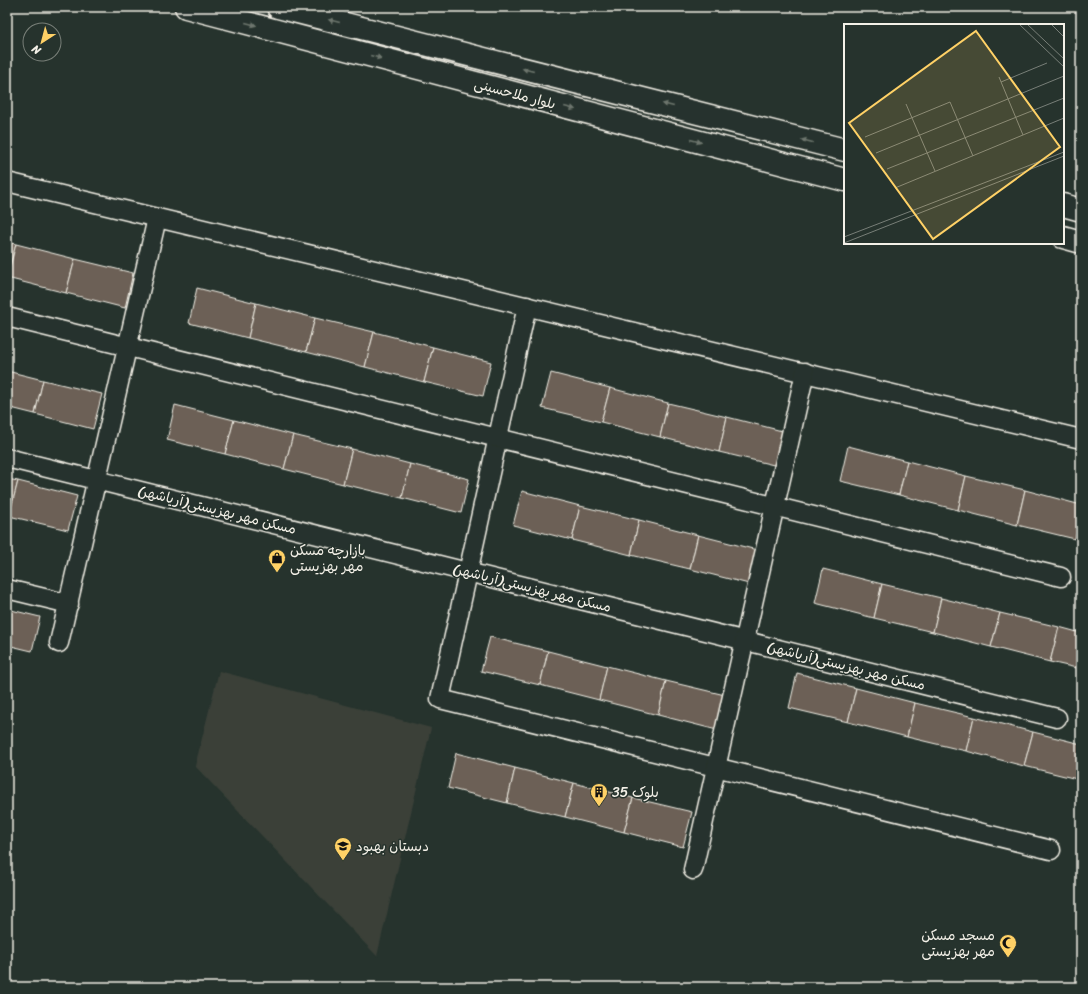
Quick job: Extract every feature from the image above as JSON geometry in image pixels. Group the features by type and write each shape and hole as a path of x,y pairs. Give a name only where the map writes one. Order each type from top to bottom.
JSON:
{"street":[{"name":"بلوار ملاحسینی","path":"186,7 844,180"},
{"name":"بلوار ملاحسینی","path":"278,7 844,150"},
{"path":"7,182 1081,438"},
{"path":"1064,205 1081,210"},
{"path":"59,643 158,218"},
{"path":"1064,237 1081,242"},
{"path":"527,306 440,699 1051,850"},
{"path":"7,317 1061,577"},
{"path":"693,870 805,372"},
{"name":"مسکن مهر بهزیستی(آریاشهر)","path":"7,458 1057,718"},
{"path":"7,589 69,604"}],"shaded area":[{"name":"دبستان بهبود","path":"219,671 431,728 377,956 195,766"}],"building":[{"path":"7,242 16,244 7,278"},
{"path":"16,244 75,259 66,293 7,278"},
{"path":"75,259 133,273 125,308 66,293"},
{"path":"197,288 256,303 248,338 189,323"},
{"path":"256,303 315,318 306,352 248,338"},
{"path":"315,318 374,332 365,367 306,352"},
{"path":"374,332 433,347 424,382 365,367"},
{"path":"433,347 491,362 483,396 424,382"},
{"path":"7,371 43,380 35,414 7,407"},
{"path":"551,373 610,388 601,422 542,408"},
{"path":"43,380 102,394 93,429 35,414"},
{"path":"610,388 668,403 660,437 601,422"},
{"path":"668,403 727,417 719,452 660,437"},
{"path":"175,405 234,420 225,454 167,440"},
{"path":"727,417 786,432 778,466 719,452"},
{"path":"234,420 293,435 284,469 225,454"},
{"path":"293,435 352,449 343,484 284,469"},
{"path":"848,446 907,461 899,495 840,481"},
{"path":"352,449 410,464 402,498 343,484"},
{"path":"907,461 966,476 958,510 899,495"},
{"path":"410,464 469,479 461,513 402,498"},
{"path":"966,476 1025,490 1017,525 958,510"},
{"path":"7,479 18,481 9,516 7,515"},
{"path":"18,481 77,496 68,530 9,516"},
{"path":"1025,490 1081,505 1081,517 1075,539 1017,525"},
{"path":"522,491 580,506 572,540 513,525"},
{"path":"580,506 639,520 631,555 572,540"},
{"path":"639,520 698,535 690,569 631,555"},
{"path":"698,535 757,550 749,584 690,569"},
{"path":"823,569 882,584 874,618 815,603"},
{"path":"882,584 941,598 933,632 874,618"},
{"path":"941,598 1000,613 991,647 933,632"},
{"path":"7,609 40,617 32,651 7,645"},
{"path":"1000,613 1059,627 1050,662 991,647"},
{"path":"1059,627 1081,633 1081,669 1050,662"},
{"path":"490,637 548,651 540,685 481,671"},
{"path":"548,651 607,666 599,700 540,685"},
{"path":"607,666 666,681 658,715 599,700"},
{"path":"797,673 856,688 848,722 789,708"},
{"path":"666,681 725,695 717,730 658,715"},
{"path":"856,688 915,703 907,737 848,722"},
{"path":"915,703 974,717 966,751 907,737"},
{"path":"974,717 1033,732 1024,766 966,751"},
{"path":"1033,732 1081,744 1081,780 1024,766"},
{"path":"456,753 515,768 507,803 448,788"},
{"path":"515,768 574,783 565,817 507,803"},
{"name":"بلوک 35","path":"574,783 633,798 624,832 565,817"},
{"path":"633,798 692,812 683,847 624,832"}],"place":[{"name":"بازارچه مسکن مهر بهزیستی","path":"277,573"},
{"name":"بلوک 35","path":"599,807"},
{"name":"دبستان بهبود","path":"343,861"},
{"name":"مسجد مسکن مهر بهزیستی","path":"1008,958"}]}
